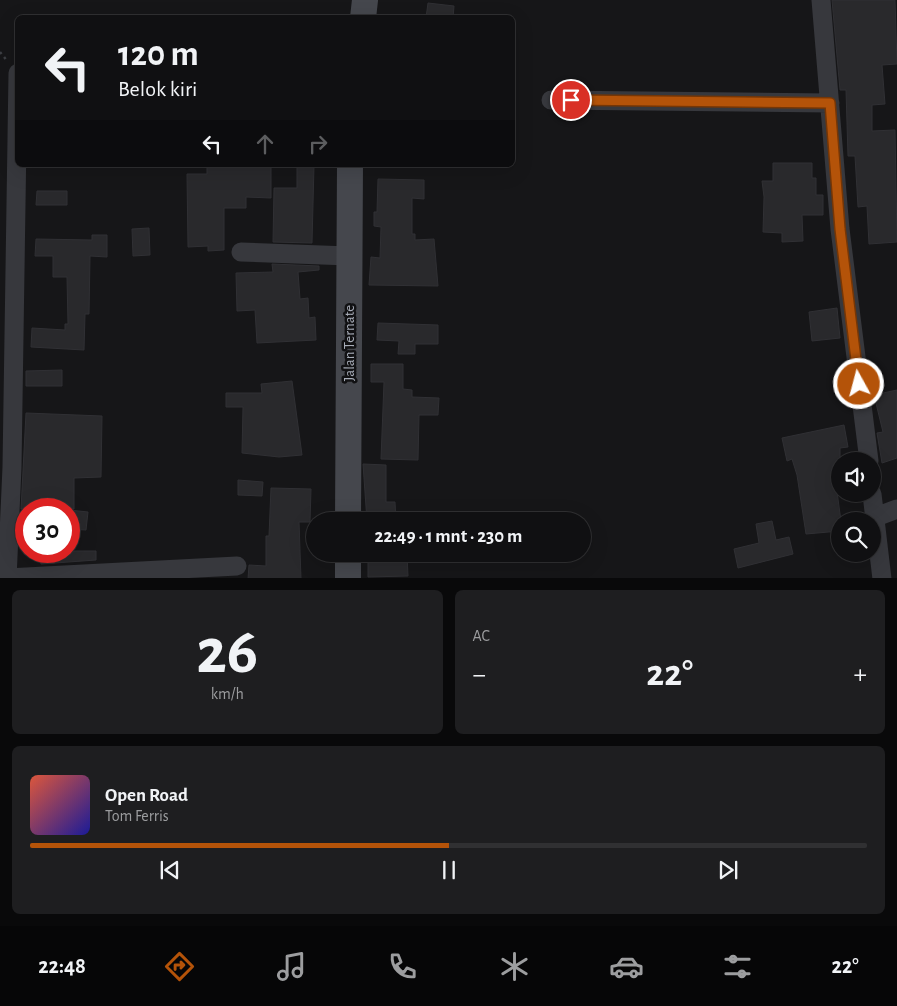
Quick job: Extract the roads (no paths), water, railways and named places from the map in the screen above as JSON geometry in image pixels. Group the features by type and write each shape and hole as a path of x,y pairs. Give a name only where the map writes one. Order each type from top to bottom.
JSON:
{"street":[{"path":"363,15 365,0"},
{"path":"821,0 840,229 867,452"},
{"path":"11,73 12,467 7,578 237,566"},
{"path":"551,100 830,103"},
{"name":"Jalan Ternate","path":"348,512 350,167"},
{"path":"241,252 349,256"},
{"path":"881,515 897,509"},
{"path":"348,562 348,578"},
{"path":"880,562 882,578"}]}
